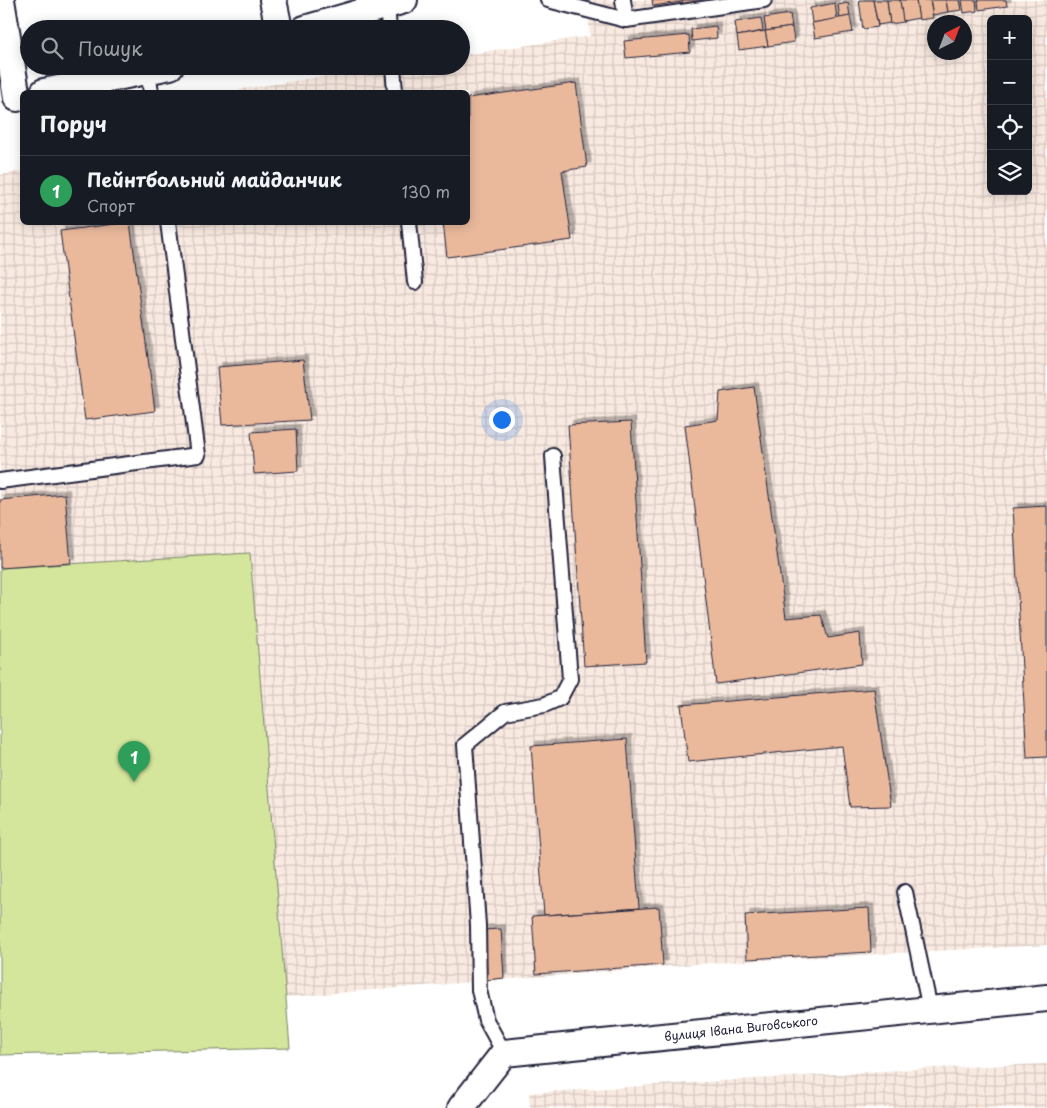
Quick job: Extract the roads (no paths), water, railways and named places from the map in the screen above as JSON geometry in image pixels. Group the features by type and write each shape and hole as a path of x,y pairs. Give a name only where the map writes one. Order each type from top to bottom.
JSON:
{"street":[{"path":"1,0 13,98"},
{"path":"273,0 277,20"},
{"path":"349,20 393,11"},
{"path":"59,90 156,77"},
{"name":"вулиця Івана Виговського","path":"504,1053 1047,998"},
{"path":"461,1108 504,1053"}],"lane":[{"path":"548,0 626,20 764,0"},
{"path":"623,0 626,20"},
{"path":"394,75 395,90"},
{"path":"0,481 198,455 168,225"},
{"path":"409,225 415,282"},
{"path":"504,1053 486,1020 480,990 478,925 466,745 505,712 544,705 560,698 570,679 553,456"},
{"path":"905,892 930,1009"}],"place":[{"name":"Пейнтбольний майданчик","path":"134,782"}]}
